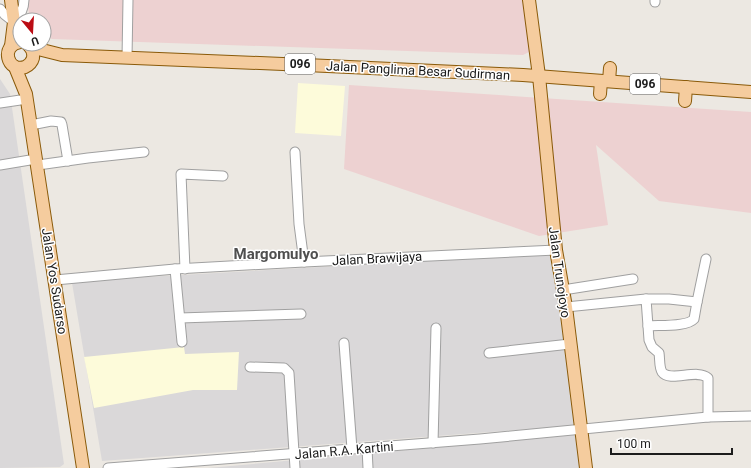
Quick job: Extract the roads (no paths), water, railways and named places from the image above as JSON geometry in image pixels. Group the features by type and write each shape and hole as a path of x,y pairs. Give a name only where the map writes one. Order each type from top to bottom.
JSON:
{"main road":[{"path":"11,0 13,12"},
{"name":"Jalan Trunojoyo","path":"529,0 539,76 556,250 566,307 586,468"},
{"path":"8,63 7,55 12,50"},
{"name":"Jalan Yos Sudarso","path":"29,52 33,54 30,63 27,96 83,468"},
{"name":"Jalan Panglima Besar Sudirman","path":"47,52 62,55 539,76 751,92"},
{"name":"Jalan Panglima Besar Sudirman","path":"8,63 23,67 30,63 62,55"},
{"name":"Jalan Yos Sudarso","path":"8,63 27,96"},
{"path":"600,94 610,68"},
{"path":"685,101 686,87"}],"street":[{"path":"20,12 24,5 24,0"},
{"path":"127,58 128,0"},
{"path":"0,9 12,20"},
{"path":"0,103 27,96"},
{"path":"31,125 51,121 61,122 68,161"},
{"path":"0,165 68,161 144,152"},
{"path":"294,152 299,224 304,262"},
{"path":"182,342 180,318 181,174 223,176"},
{"name":"Jalan Brawijaya","path":"54,280 180,269 556,250"},
{"path":"648,326 684,324 693,321 706,259"},
{"path":"563,290 633,279"},
{"path":"566,307 646,299 669,299 697,302"},
{"path":"646,299 649,343 659,353 661,370 664,374 669,376 701,374 708,378 708,417"},
{"path":"180,318 301,314"},
{"path":"433,443 436,328"},
{"path":"344,343 352,449"},
{"path":"489,353 570,344"},
{"path":"250,367 284,368 289,373 295,468"},
{"name":"Jalan R.A. Kartini","path":"108,468 433,443 708,417 751,416"},
{"path":"367,448 368,468"},
{"path":"240,458 242,468"}],"district":[{"name":"Margomulyo","path":"276,254"}]}
